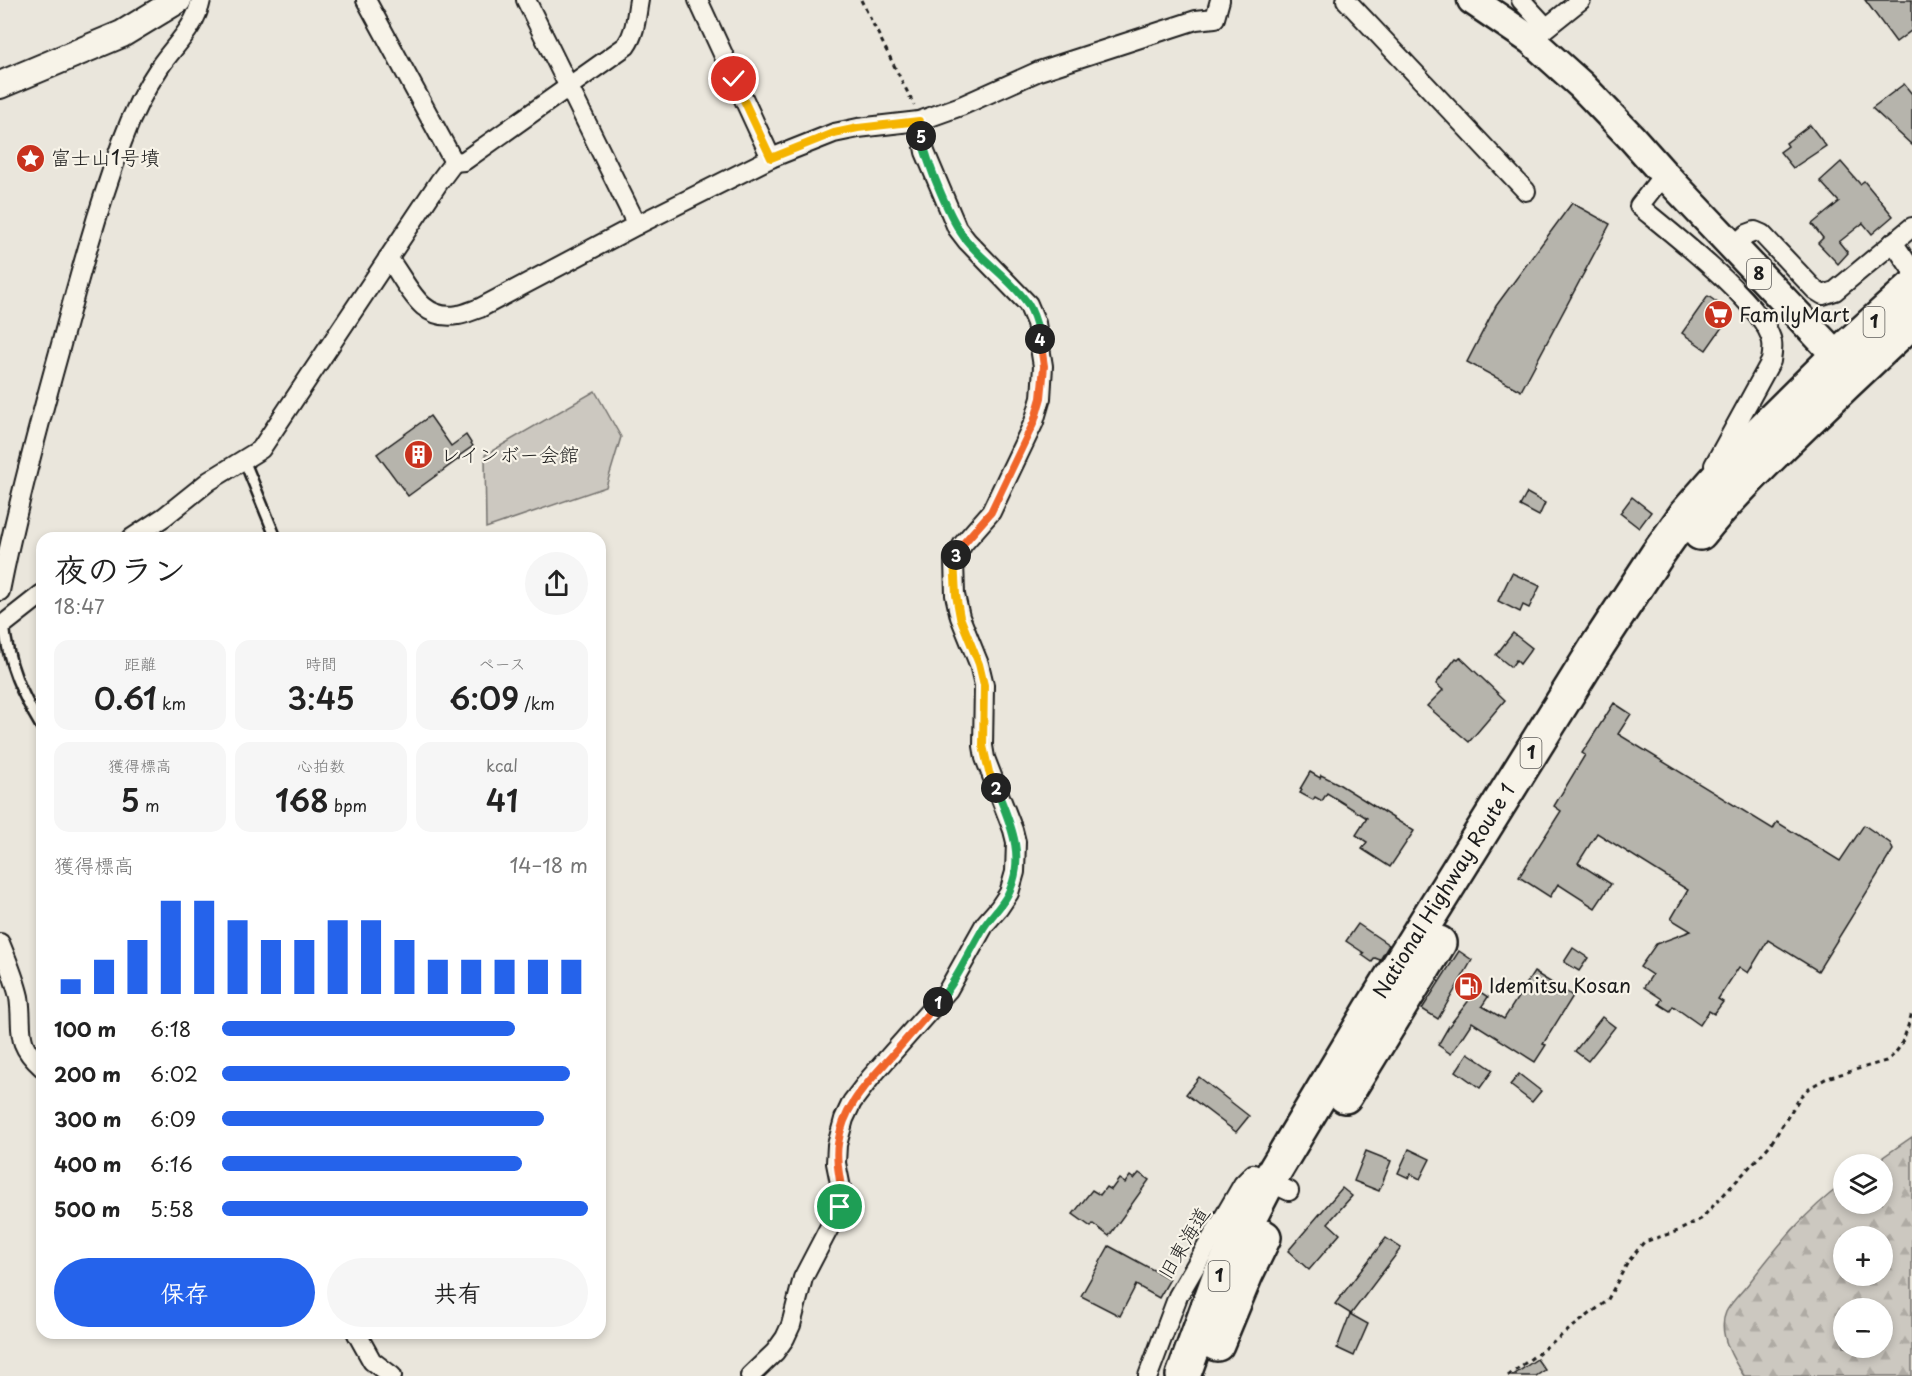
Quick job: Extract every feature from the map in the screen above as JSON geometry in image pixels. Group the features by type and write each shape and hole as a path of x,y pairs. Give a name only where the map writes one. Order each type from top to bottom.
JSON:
{"highway":[{"name":"National Highway Route 1","path":"1666,561 1723,505 1912,288"},
{"name":"National Highway Route 1","path":"1183,1376 1219,1277 1278,1186 1607,651 1666,561 1686,514 1738,455 1845,365 1912,321"},
{"name":"National Highway Route 1","path":"1205,1376 1278,1186"}],"main road":[{"name":"8","path":"1472,0 1538,33 1581,85 1845,365"}],"street":[{"path":"0,85 122,34 178,0"},
{"path":"0,591 41,418 107,184 138,101 161,65 188,30 199,12 201,0"},
{"path":"366,0 454,162"},
{"path":"526,0 637,225"},
{"path":"141,532 209,481 261,449 454,162 464,161 626,46 635,27 639,0"},
{"path":"698,0 771,158"},
{"path":"388,258 414,297 424,307 436,315 459,315 480,308 637,225 771,158 834,133 919,121 961,106 1039,71 1196,20 1215,18 1220,0"},
{"path":"1346,0 1526,191"},
{"path":"1521,0 1538,33 1581,0"},
{"path":"750,1376 776,1352 784,1338 794,1316 803,1278 840,1207 841,1188 836,1163 837,1145 844,1119 852,1102 871,1077 948,990 985,924 1009,892 1015,872 1016,842 1013,830 985,758 983,746 984,685 979,664 960,617 954,560 963,544 991,512 1034,422 1041,398 1042,357 1036,323 1028,304 957,228 925,152 919,121"},
{"path":"1664,174 1639,206 1709,264 1763,322 1772,342 1771,361 1686,514"},
{"path":"1732,247 1747,234 1755,231 1762,234 1815,290 1823,295 1835,291 1912,227"},
{"path":"1893,242 1912,270"},
{"path":"2,626 36,599"},
{"path":"0,943 19,997 22,1042 36,1061"},
{"name":"旧東海道","path":"1148,1376 1178,1296 1243,1184 1254,1174 1278,1186"},
{"path":"360,1339 372,1361 392,1376"}],"lane":[{"path":"244,459 274,532"},
{"path":"2,626 14,675 36,717"}],"path":[{"path":"861,0 919,114 919,121"},
{"path":"1508,1376 1607,1301 1628,1262 1644,1242 1677,1231 1701,1219 1770,1145 1800,1096 1809,1088 1827,1078 1886,1061 1892,1057 1901,1045 1912,1013"}],"green space":[{"path":"595,391 621,437 606,487 486,528 485,455"},
{"path":"1912,1137 1912,1376 1744,1376 1731,1354 1725,1337 1723,1328 1726,1312 1792,1230 1833,1192 1833,1214 1893,1214 1893,1154 1887,1154"}],"building":[{"path":"1865,0 1912,0 1912,30 1896,42"},
{"path":"1904,84 1912,94 1912,145 1872,108"},
{"path":"1810,125 1826,146 1793,168 1780,152 1788,146 1786,143"},
{"path":"1841,162 1860,184 1864,181 1893,216 1872,234 1863,223 1839,242 1848,253 1838,264 1818,243 1823,238 1812,224 1839,202 1820,181"},
{"path":"1572,203 1610,224 1521,391 1467,362 1496,306"},
{"path":"1708,296 1732,313 1706,350 1682,333"},
{"name":"レインボー会館","path":"430,416 451,446 466,435 473,446 408,496 377,454"},
{"path":"1527,493 1545,503 1539,516 1520,506"},
{"path":"1632,497 1651,512 1639,528 1620,513"},
{"path":"1512,573 1540,586 1529,608 1523,605 1520,612 1498,601"},
{"path":"1513,633 1532,648 1520,664 1516,660 1511,667 1496,655"},
{"path":"1460,657 1505,700 1469,742 1427,706 1443,690 1436,684 1456,658"},
{"path":"1614,703 1631,714 1618,734 1773,829 1777,822 1840,861 1864,825 1890,843 1893,850 1818,971 1768,940 1748,973 1739,967 1718,999 1723,1002 1714,1014 1709,1011 1700,1025 1673,1006 1670,1011 1659,1004 1662,999 1644,987 1652,975 1640,967 1656,944 1691,931 1671,919 1688,890 1597,833 1578,863 1611,884 1595,908 1558,884 1550,897 1519,877 1561,811 1554,806 1585,755 1582,753"},
{"path":"1310,772 1337,783 1414,831 1390,867 1362,849 1367,842 1356,835 1367,818 1327,793 1322,801 1315,797 1313,800 1300,793"},
{"path":"1358,924 1389,945 1380,960 1375,958 1372,962 1362,955 1364,953 1346,941"},
{"path":"1573,948 1588,958 1579,971 1564,962"},
{"path":"1459,951 1472,960 1438,1019 1422,1009"},
{"path":"1534,972 1573,996 1543,1044 1546,1045 1535,1062 1472,1022 1451,1054 1438,1045 1449,1026 1477,990 1488,997 1482,1006 1504,1019"},
{"path":"1602,1017 1615,1027 1588,1061 1575,1051"},
{"path":"1468,1053 1493,1070 1480,1088 1456,1071"},
{"path":"1519,1074 1541,1091 1532,1102 1510,1085"},
{"path":"1199,1077 1249,1116 1236,1132 1186,1094"},
{"path":"1409,1149 1430,1159 1420,1179 1411,1174 1409,1178 1398,1173"},
{"path":"1366,1151 1391,1161 1379,1191 1354,1181"},
{"path":"1139,1173 1149,1180 1109,1236 1093,1224 1091,1227 1073,1214 1092,1190 1100,1195 1106,1187 1111,1190 1119,1179 1125,1183 1130,1176 1134,1179"},
{"path":"1342,1188 1352,1196 1328,1223 1340,1234 1309,1270 1288,1251"},
{"path":"1386,1238 1401,1248 1351,1314 1335,1304"},
{"path":"1109,1246 1170,1279 1159,1298 1136,1285 1120,1316 1081,1296"},
{"path":"1350,1314 1368,1324 1354,1356 1337,1348"},
{"path":"1537,1359 1545,1370 1536,1376 1512,1376"}],"place":[{"name":"富士山1号墳","path":"30,158"},
{"name":"FamilyMart","path":"1718,315"},
{"name":"レインボー会館","path":"419,455"},
{"name":"Idemitsu Kosan","path":"1468,986"}],"route":[{"path":"734,79 771,158 834,133 919,121 925,152 957,228 1028,304 1036,323 1044,366 1041,398 1034,422 991,512 983,524 963,544 954,560 960,617 969,635 984,685 983,746 985,758 1013,830 1016,842 1015,872 1009,892 985,924 948,990 894,1054 871,1077 852,1102 844,1119 837,1145 836,1163 842,1198 840,1207"}]}
